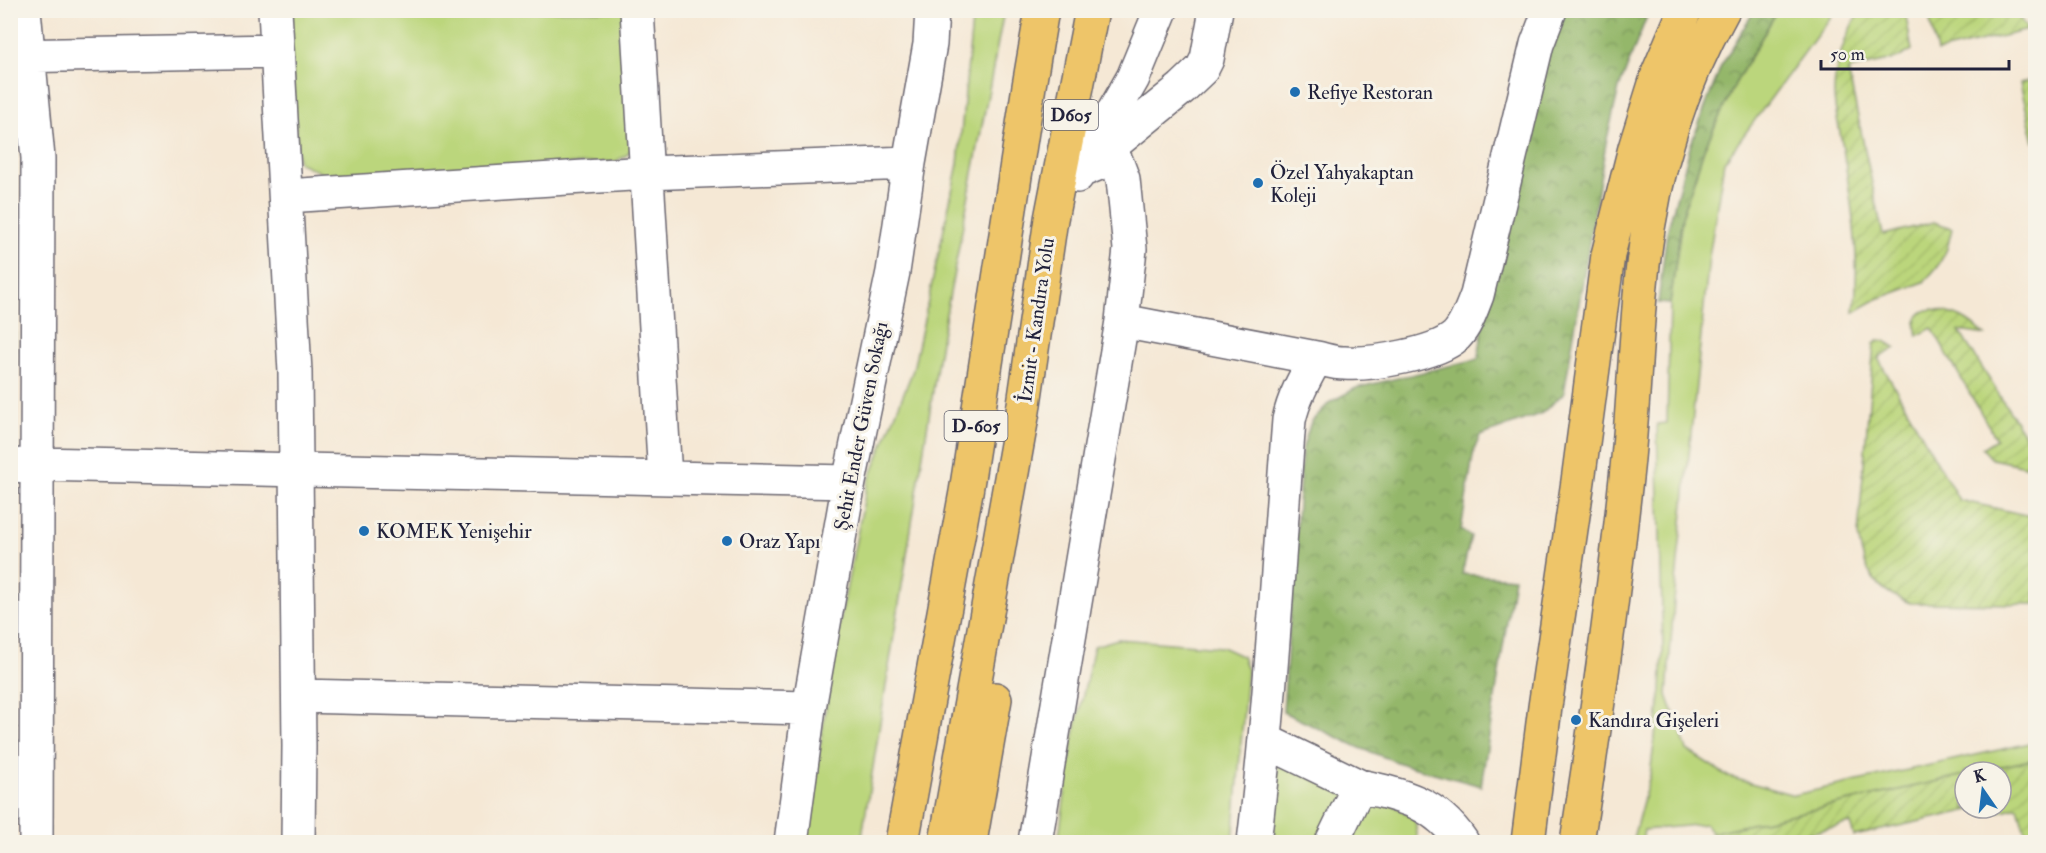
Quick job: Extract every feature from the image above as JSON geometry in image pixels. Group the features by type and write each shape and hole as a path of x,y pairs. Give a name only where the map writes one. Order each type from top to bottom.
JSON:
{"highway":[{"name":"D-605","path":"902,842 966,492 1042,10"},
{"name":"İzmit - Kandıra Yolu","path":"946,843 1023,411 1051,219 1092,10"},
{"path":"1528,843 1608,255 1635,148 1659,71 1684,10"},
{"path":"1577,843 1597,719 1627,476 1643,264 1650,222 1659,171 1674,123 1702,50 1723,10"},
{"path":"970,843 1017,570 1023,411"}],"street":[{"path":"24,10 19,56 38,158 24,465 36,843"},
{"path":"275,10 294,366 299,696 298,843"},
{"path":"637,10 665,477"},
{"name":"Şehit Ender Güven Sokağı","path":"791,843 809,708 849,482 893,272 930,44 932,10"},
{"path":"1051,219 1133,78 1161,10"},
{"path":"1080,171 1196,75 1207,59 1216,10"},
{"path":"1122,321 1346,363 1391,359 1433,348 1450,340 1460,330 1477,295 1537,44 1550,10"},
{"path":"19,56 277,51"},
{"path":"1035,843 1122,321 1130,249 1121,170 1118,163 1107,160 1080,171"},
{"path":"286,196 647,173 909,163"},
{"path":"1254,843 1266,741 1289,420 1299,391 1316,358"},
{"path":"24,465 849,482"},
{"path":"299,696 809,708"},
{"path":"1266,741 1359,786 1410,799 1430,808 1452,827 1462,843"},
{"path":"1332,843 1359,786"}],"green space":[{"path":"288,11 627,11 633,147 627,155 615,162 330,177 298,162"},
{"path":"973,11 1004,11 942,335 861,842 805,842 838,631 867,485 913,370 958,164"},
{"path":"1557,11 1649,11 1619,88 1606,143 1564,393 1542,413 1480,436 1474,450 1461,530 1471,536 1462,574 1514,578 1481,786 1405,765 1360,748 1283,712 1302,450 1311,422 1330,402 1356,388 1478,359 1487,300"},
{"path":"1754,11 1777,11 1736,82 1704,149 1682,217 1670,304 1658,303 1667,232 1691,144 1721,66"},
{"path":"1777,11 1835,11 1724,162 1709,257 1674,601 1667,695 1687,750 1729,777 1794,795 1953,760 1953,778 1711,833 1706,824 1644,830 1642,842 1632,842 1650,775 1661,690 1663,650 1657,424 1667,423 1670,304 1682,217 1704,149 1736,82"},
{"path":"1860,11 1905,11 1912,50 1896,59 1848,70 1883,235 1934,222 1952,228 1947,249 1938,266 1924,282 1877,299 1854,312 1856,250 1834,93 1836,72 1842,50"},
{"path":"1928,11 2015,11 2028,30 1937,52"},
{"path":"2035,79 2036,142 2034,142 2020,83"},
{"path":"11,204 16,204 15,446 11,447"},
{"path":"1932,309 1948,312 1961,318 1985,335 1959,331 2035,452 2035,468 1992,459 1982,448 1996,439 1932,328 1917,336 1917,318 1923,312"},
{"path":"1878,340 1885,341 1896,348 1878,358 1959,500 2035,517 2035,604 1910,603 1879,585 1868,570 1858,535 1874,343"},
{"path":"1118,639 1222,647 1242,656 1247,670 1233,842 1058,842 1073,739 1094,646"},
{"path":"2035,742 2035,759 2013,764 2013,760 1953,760"},
{"path":"1278,759 1350,789 1324,842 1273,842"},
{"path":"2035,759 2035,842 2028,842 2018,807 2013,808 2013,764"},
{"path":"1953,778 1953,814 1854,836 1850,823 1806,834 1808,842 1710,842 1711,833"},
{"path":"1386,800 1415,819 1418,842 1349,842 1373,805"}],"place":[{"name":"Refiye Restoran","path":"1295,92"},
{"name":"Özel Yahyakaptan Koleji","path":"1258,183"},
{"name":"KOMEK Yenişehir","path":"364,531"},
{"name":"Oraz Yapı","path":"727,541"},
{"name":"Kandıra Gişeleri","path":"1576,720"}]}
